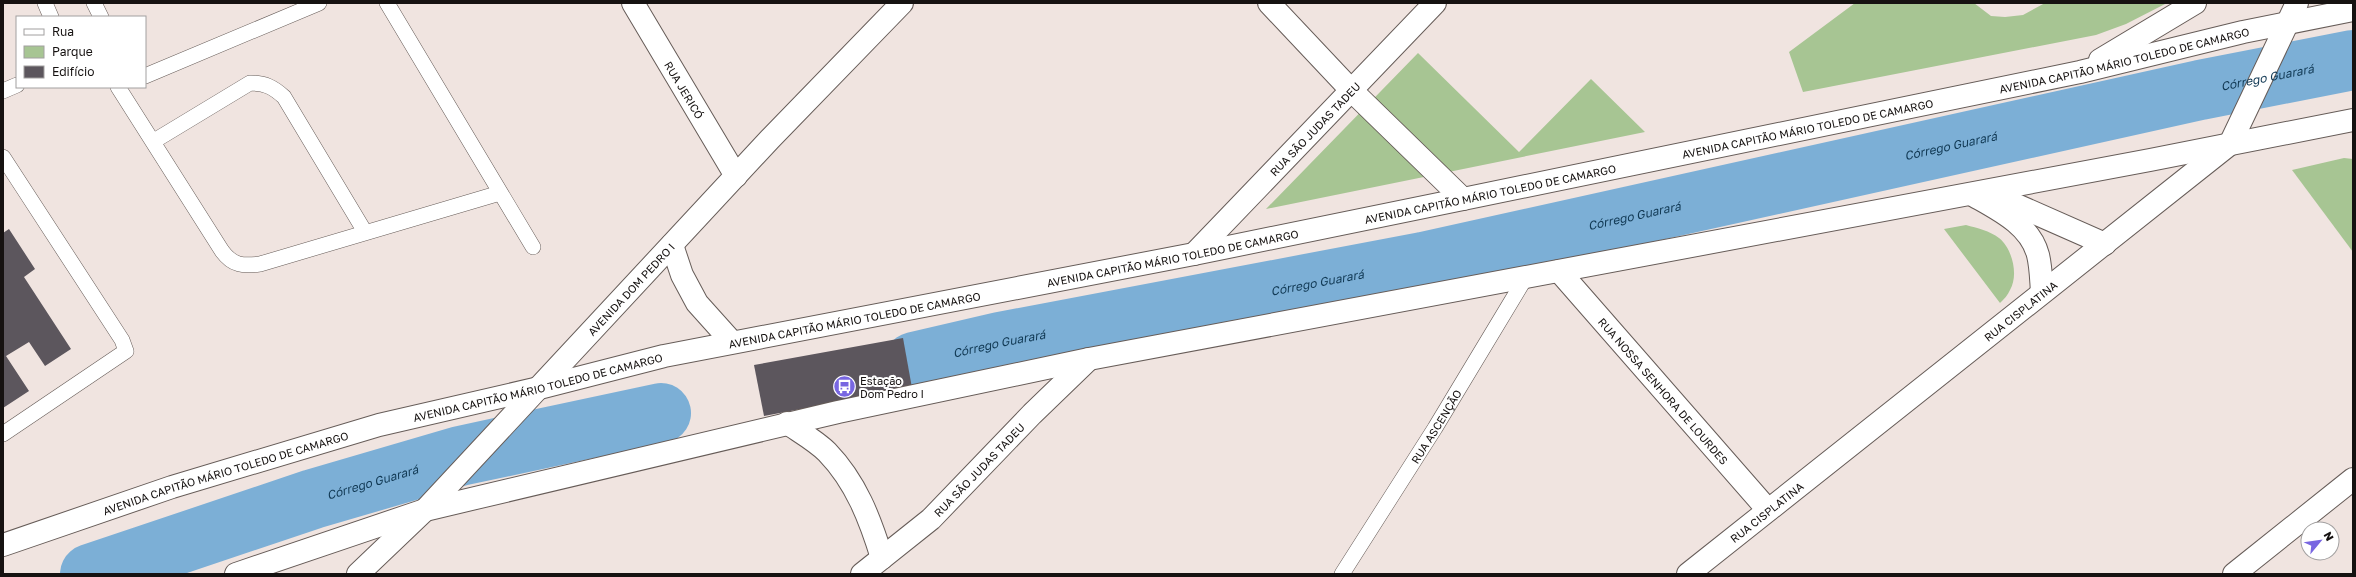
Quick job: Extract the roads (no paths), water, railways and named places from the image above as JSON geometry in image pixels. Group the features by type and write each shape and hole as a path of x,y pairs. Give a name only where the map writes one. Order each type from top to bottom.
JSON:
{"main road":[{"name":"RUA JERICÓ","path":"633,3 736,176"},
{"name":"AVENIDA DOM PEDRO I","path":"358,574 425,510 736,176 902,3"},
{"path":"1269,3 1351,90 1463,199"},
{"name":"RUA SÃO JUDAS TADEU","path":"1194,254 1434,3"},
{"path":"2080,72 2195,3"},
{"name":"RUA CISPLATINA","path":"1688,574 2230,144 2265,67 2297,3"},
{"name":"AVENIDA CAPITÃO MÁRIO TOLEDO DE CAMARGO","path":"3,545 172,487 379,425 539,388 664,356 1194,254 1463,199 2080,72 2287,22 2353,10"},
{"path":"236,574 425,510 787,423 1090,359 2353,120"},
{"path":"1978,192 2105,244"},
{"path":"1978,192 2023,228 2032,242 2038,255 2042,292"},
{"path":"672,245 682,275 698,303 732,342"},
{"name":"RUA NOSSA SENHORA DE LOURDES","path":"1559,270 1768,510"},
{"name":"RUA SÃO JUDAS TADEU","path":"862,574 931,519 1032,414 1090,359"},
{"path":"787,423 826,452 856,491 872,528 882,558"},
{"path":"2234,574 2353,479"}],"lane":[{"path":"45,3 51,16"},
{"path":"94,3 100,16"},
{"path":"146,76 319,3"},
{"path":"387,3 533,247"},
{"path":"154,141 250,83 262,83 275,88 284,97 365,232"},
{"path":"3,91 16,85"},
{"path":"119,88 154,141 222,251 229,260 238,265 260,264 500,193"},
{"path":"3,157 122,340 126,351 3,434"},
{"name":"RUA ASCENÇÃO","path":"1342,574 1435,428 1526,277"}],"waterway":[{"name":"Córrego Guarará","path":"914,362 1000,342 1423,262 2200,90 2353,60"},
{"name":"Córrego Guarará","path":"90,574 313,499 460,456 661,413"}],"place":[{"name":"Estação Dom Pedro I","path":"844,386"}]}
